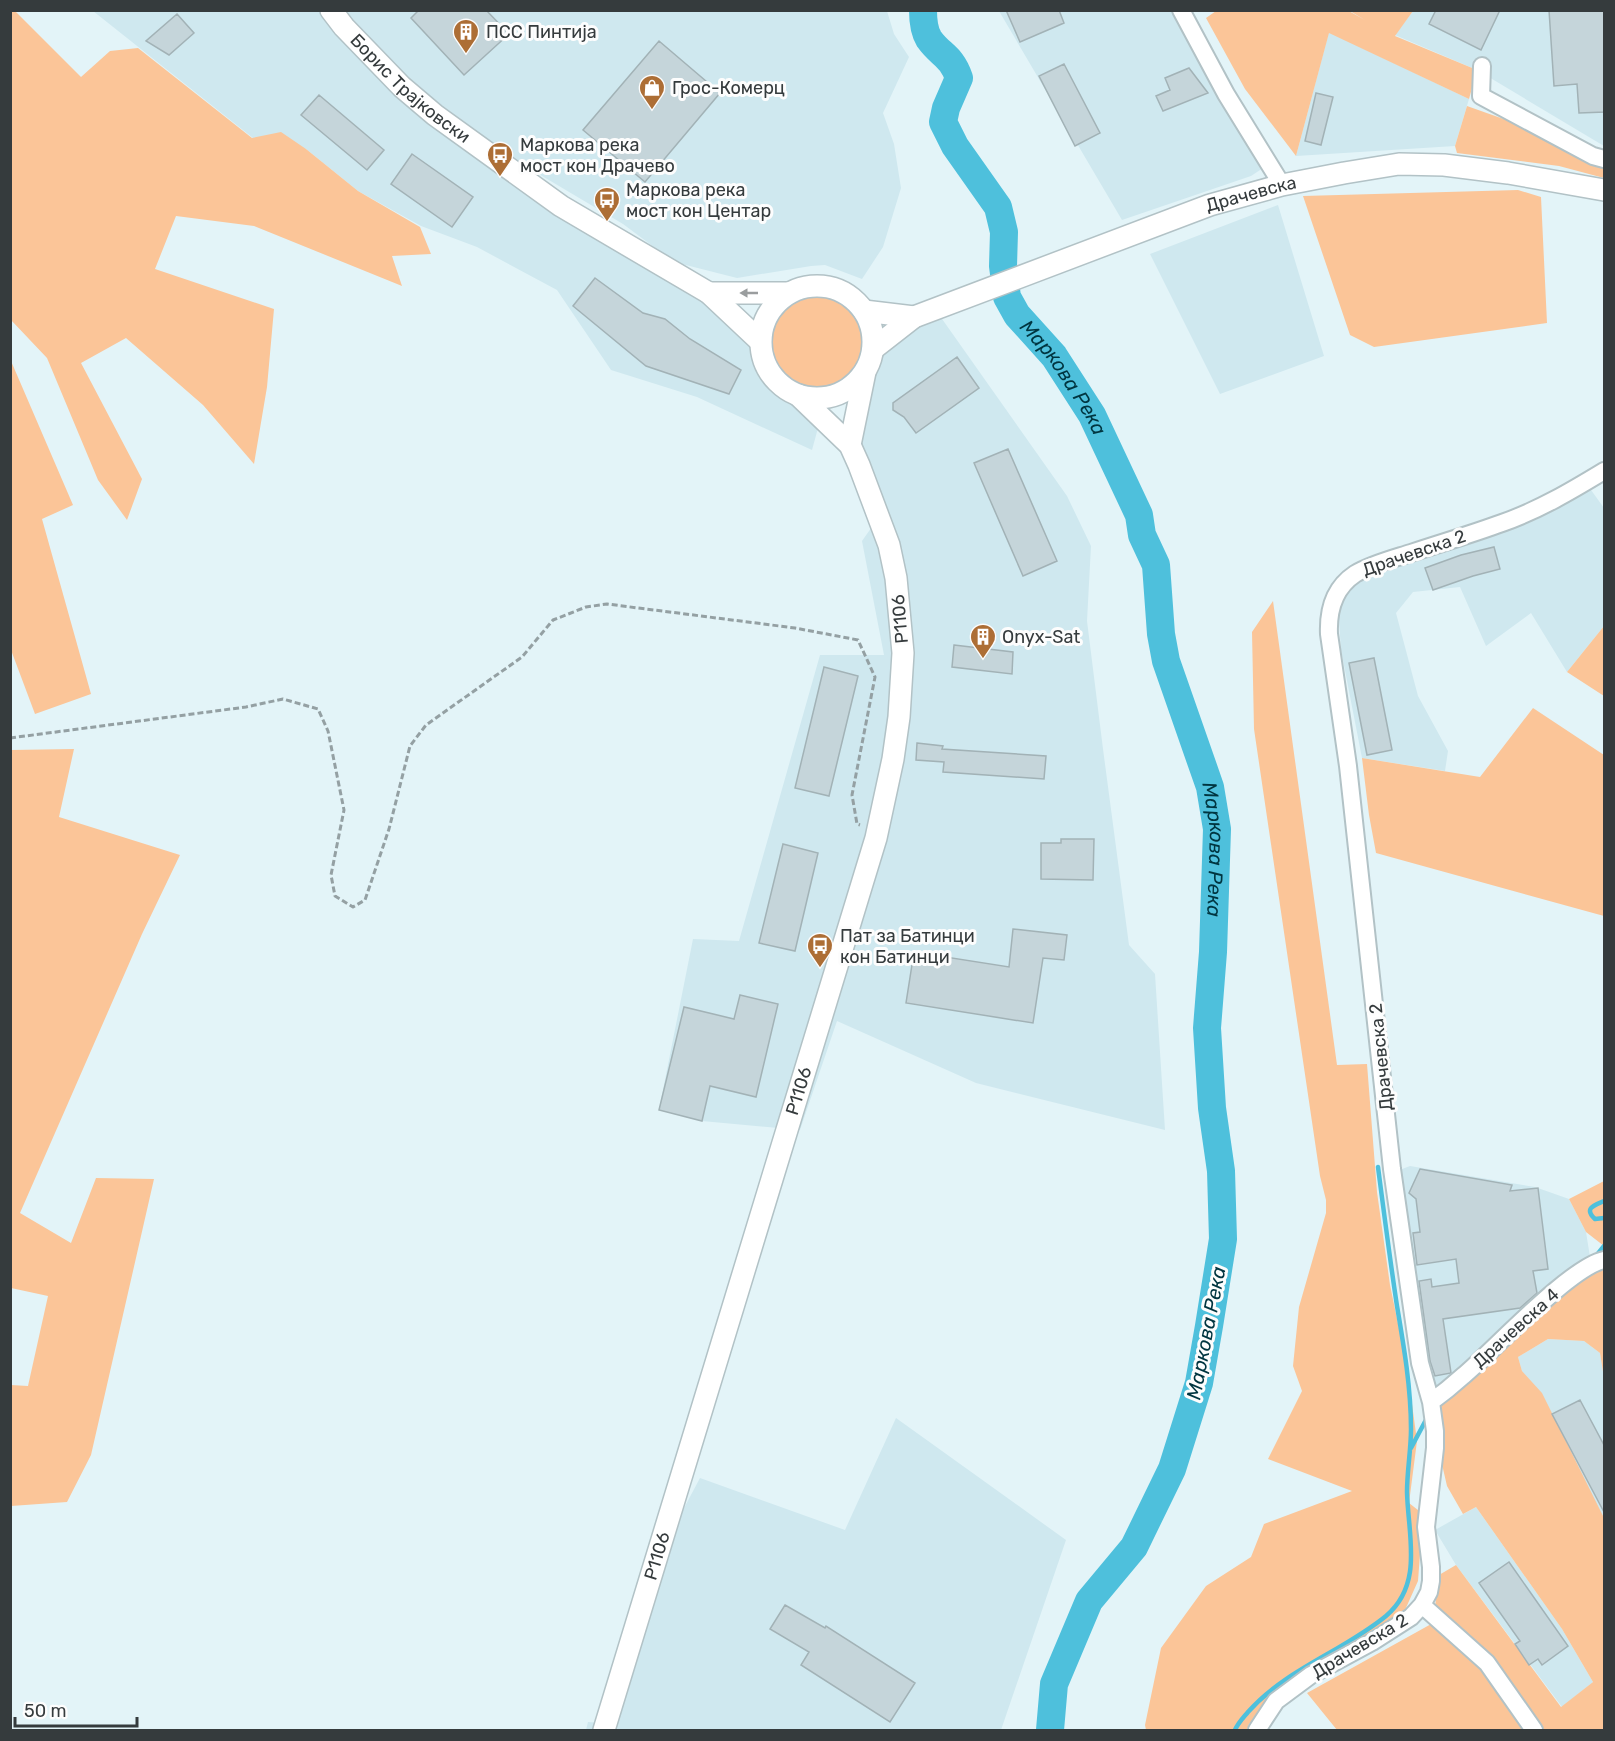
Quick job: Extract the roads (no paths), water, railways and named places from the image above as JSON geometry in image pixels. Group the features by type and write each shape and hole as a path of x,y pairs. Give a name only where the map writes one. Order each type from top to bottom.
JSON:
{"main road":[{"name":"Борис Трајковски","path":"331,10 344,27 402,87 435,115 561,206 709,293 760,341"},
{"name":"Драчевска","path":"873,349 914,317 1210,205 1282,185 1399,164 1444,165 1508,173 1605,190"},
{"path":"850,446 865,371 873,349 872,329 864,311 855,300 843,292 830,287 816,286 788,293 771,308 765,318 760,341 761,353 770,374 787,390 798,395 830,397 850,388 865,371"},
{"path":"709,293 788,293"},
{"name":"Драчевска","path":"864,311 914,317"},
{"path":"798,395 850,446"},
{"name":"P1106","path":"604,1731 876,838 893,759 899,717 903,653 901,617 889,545 850,446"}],"street":[{"path":"1181,10 1226,94 1282,185"},
{"path":"1482,66 1481,96 1593,156 1605,159"},
{"name":"Драчевска 2","path":"1258,1730 1276,1701 1285,1694 1311,1675 1372,1642 1411,1617 1422,1605 1429,1592 1431,1581 1426,1527 1435,1448 1431,1402 1420,1363 1392,1169 1364,905 1329,617 1339,589 1354,575 1382,562 1504,523 1555,500 1605,471"},
{"name":"Драчевска 4","path":"1431,1402 1574,1276 1599,1261 1605,1260"},
{"path":"1422,1605 1487,1662 1534,1731"}],"waterway":[{"name":"Маркова Река","path":"923,10 927,36 953,65 959,78 946,108 943,122 955,146 998,207 1004,232 1003,266 1007,297 1017,315 1054,356 1092,415 1139,515 1142,535 1156,565 1161,634 1166,661 1210,787 1217,829 1213,952 1207,1028 1212,1108 1221,1171 1223,1239 1199,1383 1172,1469 1134,1547 1089,1601 1054,1684 1050,1730"},
{"path":"1235,1730 1248,1712 1279,1684 1369,1629 1386,1616 1398,1603 1410,1574 1411,1542 1407,1492 1411,1437 1410,1398 1378,1167"},
{"path":"1604,1201 1590,1210 1595,1219 1604,1218"},
{"path":"1596,1256 1604,1246"},
{"path":"1411,1448 1428,1416"}],"place":[{"name":"ПСС Пинтија","path":"466,55"},
{"name":"Грос-Комерц","path":"652,111"},
{"name":"Маркова река мост кон Драчево","path":"500,178"},
{"name":"Маркова река мост кон Центар","path":"607,223"},
{"name":"Onyx-Sat","path":"983,660"},
{"name":"Пат за Батинци кон Батинци","path":"820,969"}]}
